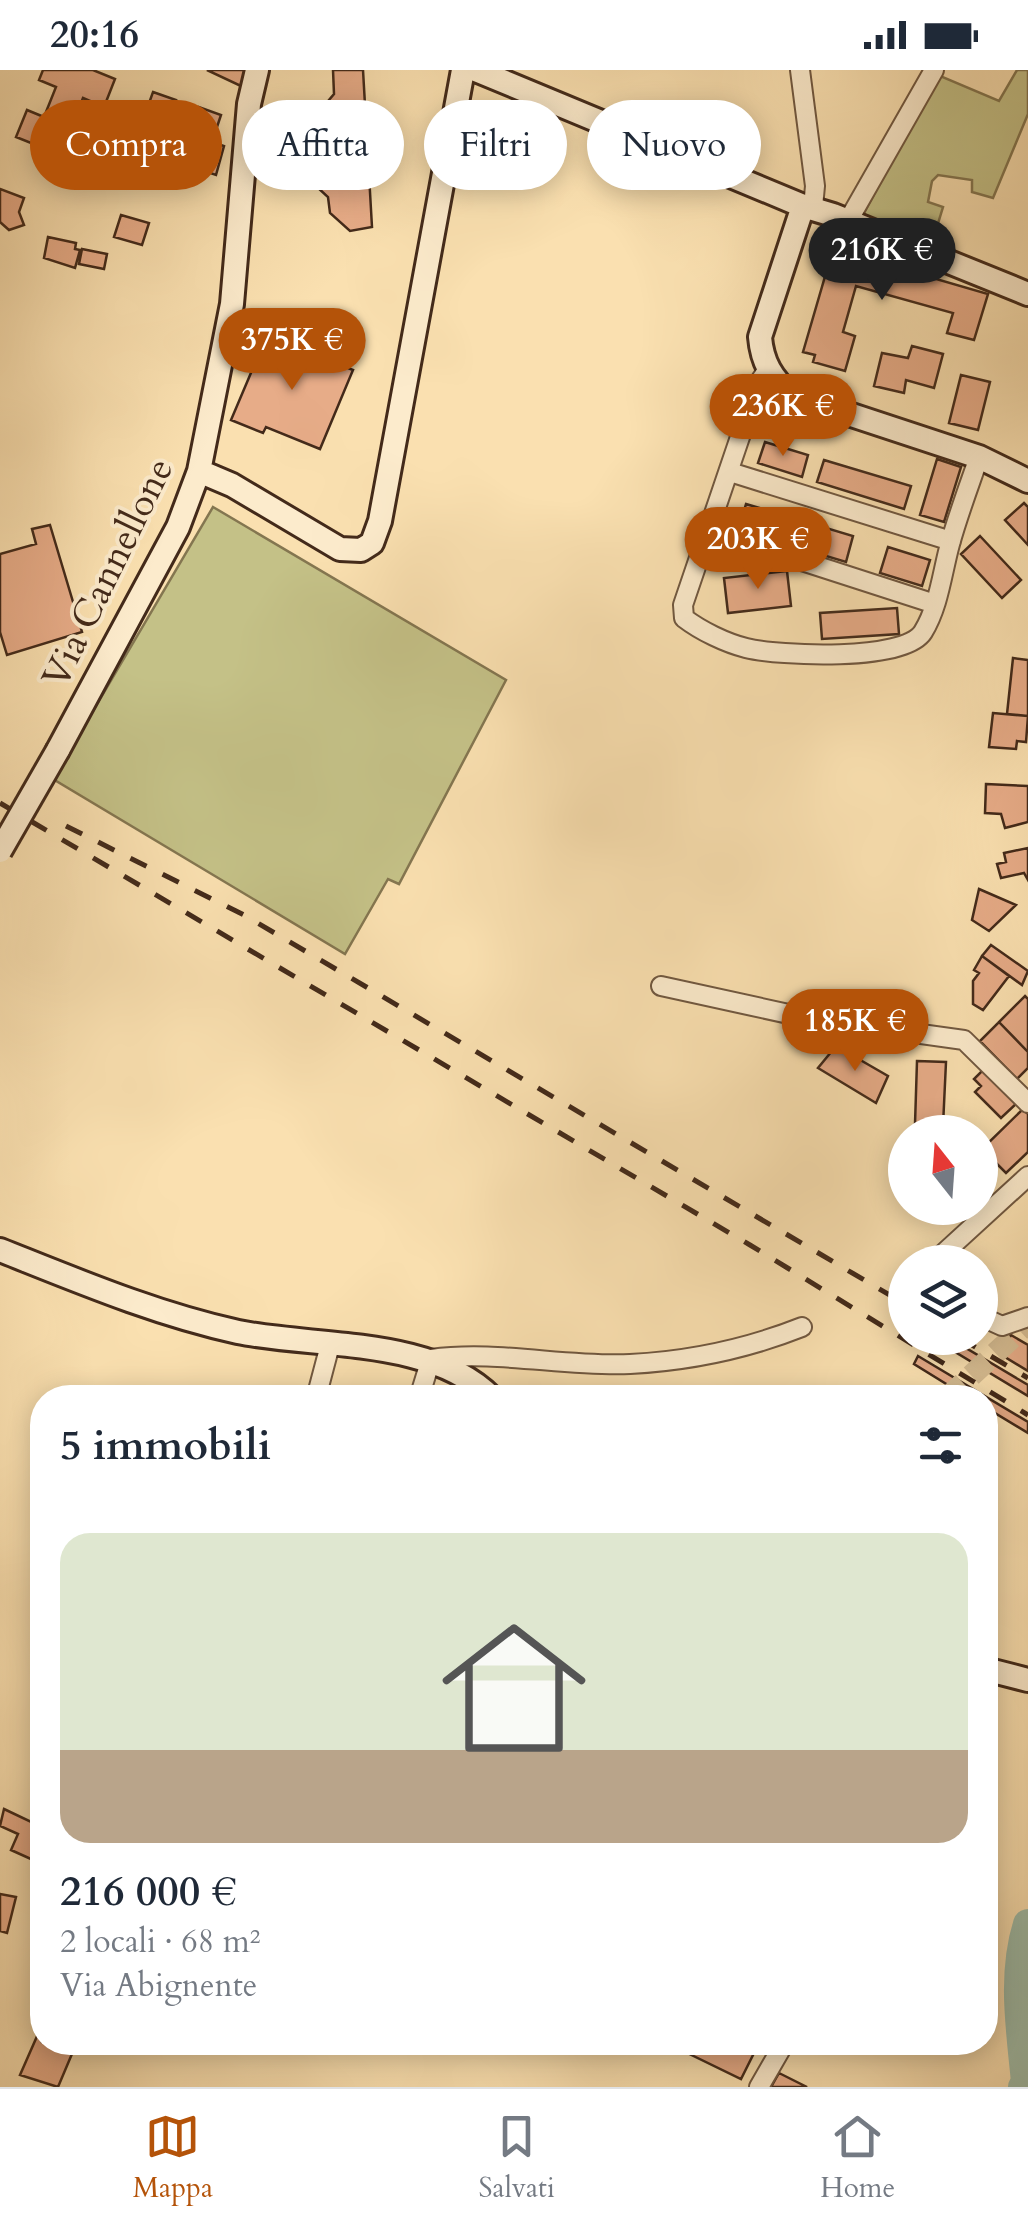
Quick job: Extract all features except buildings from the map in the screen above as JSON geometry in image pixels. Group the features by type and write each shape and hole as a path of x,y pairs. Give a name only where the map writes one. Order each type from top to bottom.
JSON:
{"main road":[{"name":"Via Cannellone","path":"0,851 178,527 199,471 232,304 249,104 257,70"},
{"path":"199,471 340,549 361,550 372,543 380,522 406,395 463,70"},
{"path":"476,70 1028,294"},
{"path":"808,207 760,337 768,369 791,395 979,457 1028,481"},
{"path":"0,1250 136,1304 238,1332 431,1358 472,1385"},
{"path":"998,1672 1028,1680"}],"street":[{"path":"800,70 815,186 808,207"},
{"path":"848,221 934,70"},
{"path":"768,369 758,384 683,605 684,618 742,647 782,654 892,650 911,645 922,633 935,604 979,457"},
{"path":"730,472 951,541"},
{"path":"709,531 935,604"},
{"path":"661,986 807,1018 964,1040 1028,1104"},
{"path":"953,1245 1028,1176"},
{"path":"998,1324 1028,1317"},
{"path":"423,1385 431,1358 630,1364 737,1349 802,1327"},
{"path":"319,1385 330,1344"},
{"path":"759,2087 777,2055"}],"shaded area":[{"path":"1017,70 1028,70 1028,114 993,198 972,192 972,180 938,175 932,181 928,202 943,207 932,243 863,215 938,75 999,101"},
{"path":"213,507 506,680 399,884 388,879 345,954 53,779"}],"waterway":[{"path":"1023,2087 1026,2082 1019,1982 1028,1924"}],"tunnel":[{"path":"961,1385 1028,1323"}],"railway":[{"path":"0,803 750,1245 979,1385"},
{"path":"66,826 244,915 888,1294"},
{"path":"989,1355 1028,1378"},
{"path":"998,1397 1028,1415"}]}
